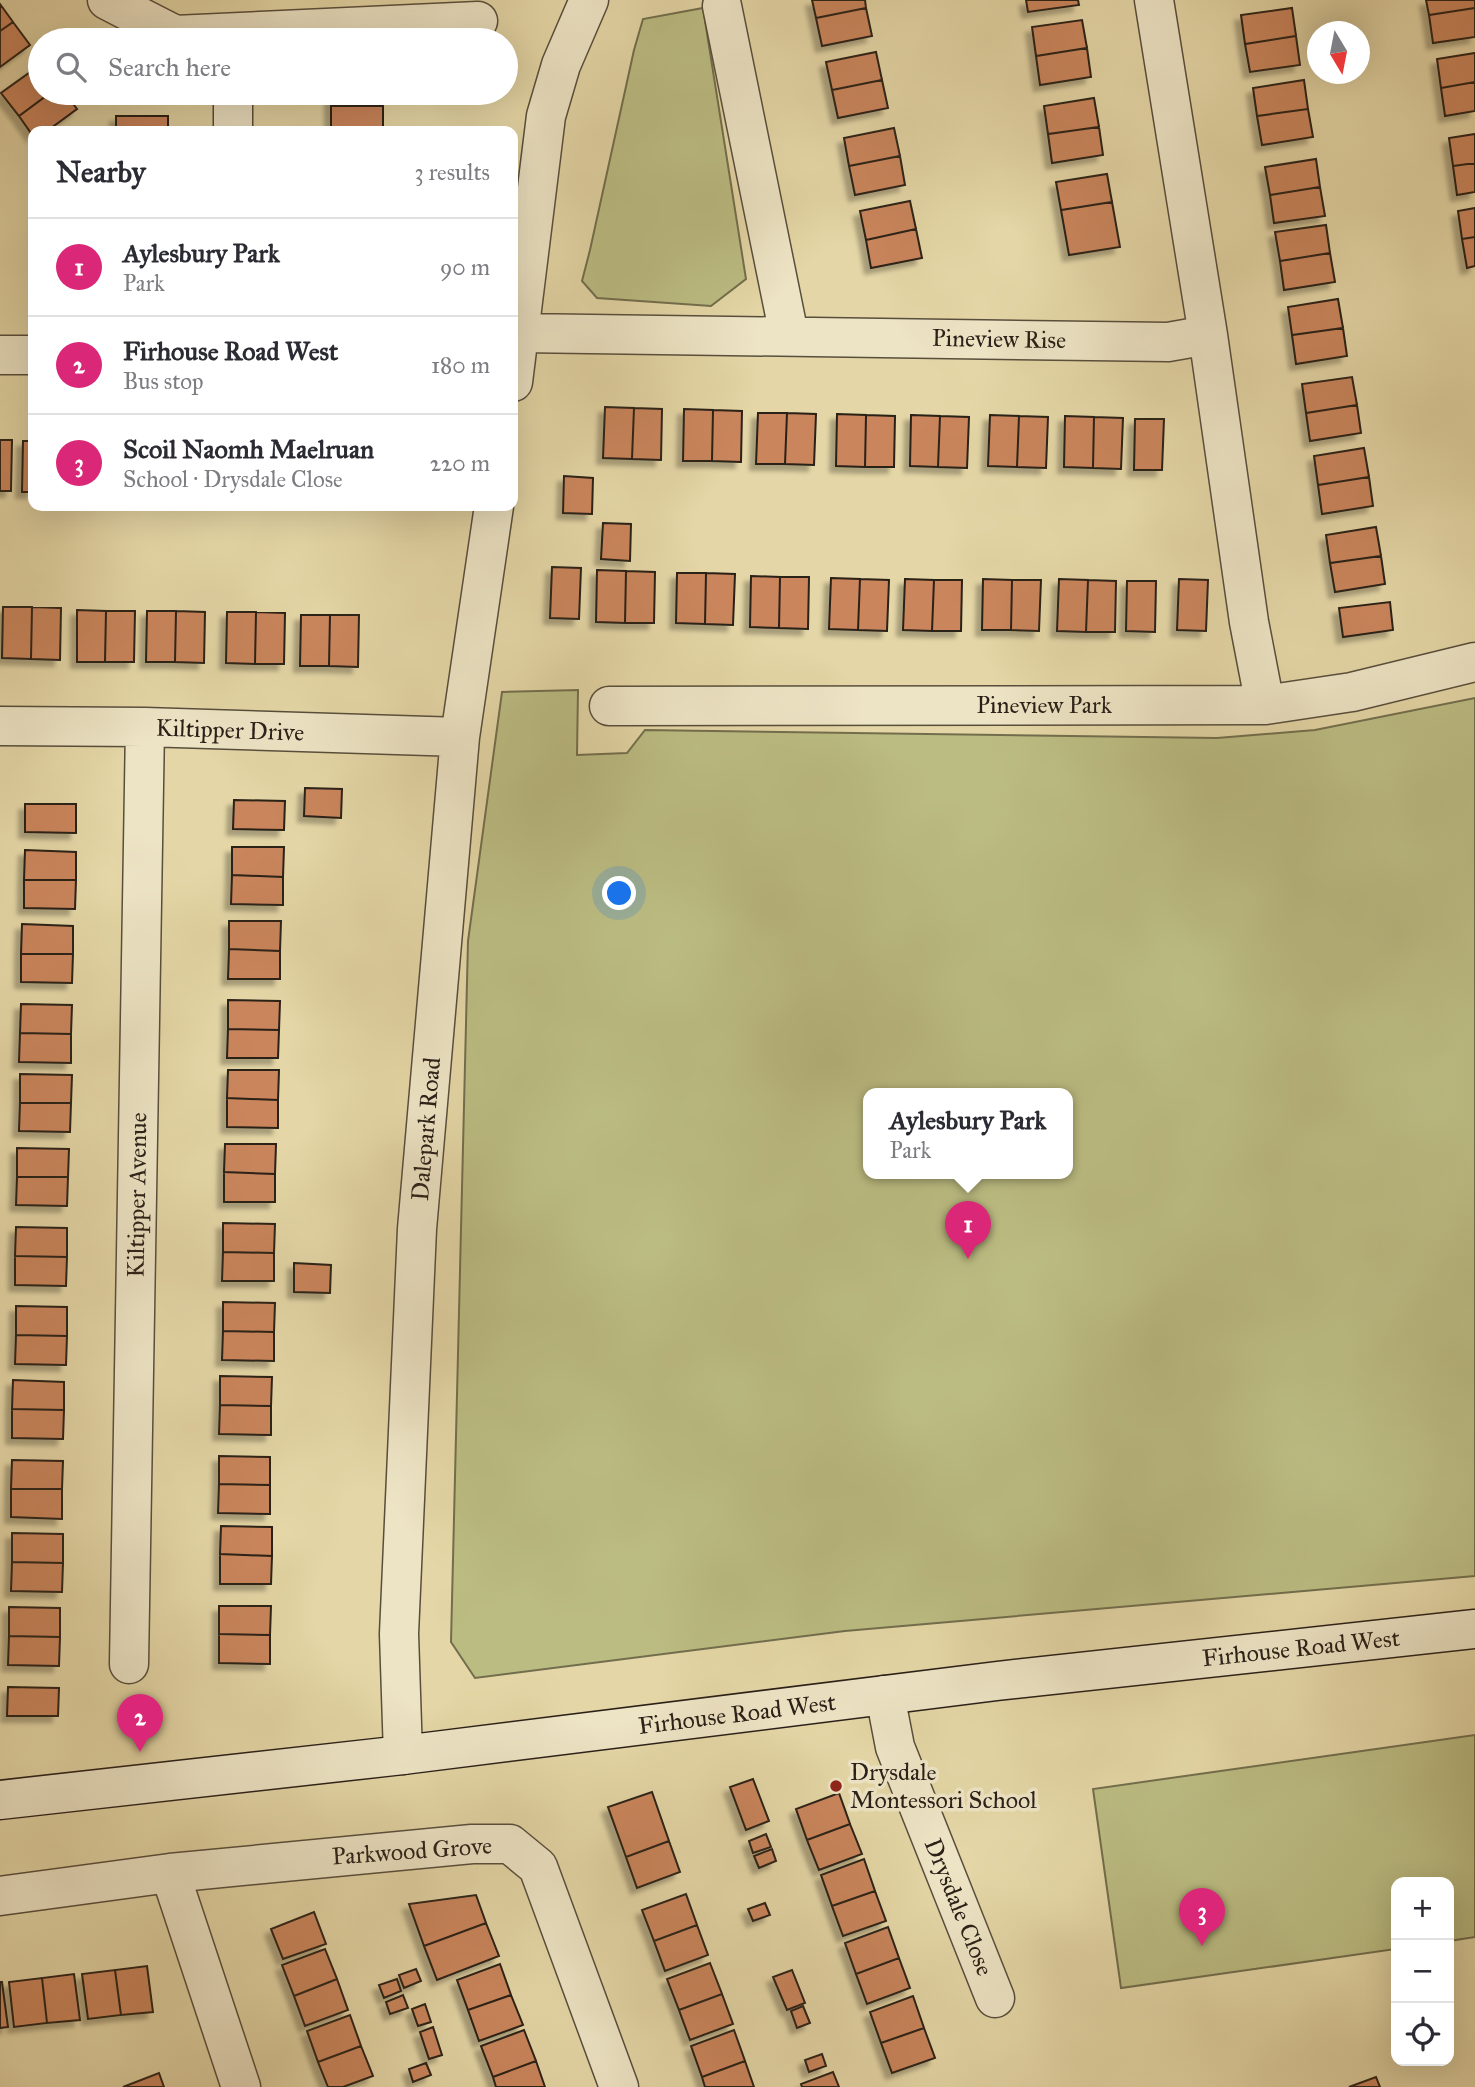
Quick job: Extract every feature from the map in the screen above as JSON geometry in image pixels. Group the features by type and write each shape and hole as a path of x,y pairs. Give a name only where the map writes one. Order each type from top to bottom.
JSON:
{"street":[{"path":"107,0 161,28"},
{"path":"518,346 546,116 562,65 589,0"},
{"path":"1154,0 1208,335 1247,608 1265,705"},
{"path":"722,6 789,335"},
{"path":"370,28 478,21"},
{"path":"233,105 233,126"},
{"name":"Pineview Rise","path":"520,332 1168,342 1208,335"},
{"path":"0,355 28,355"},
{"name":"Dalepark Road","path":"403,1755 400,1634 417,1229 460,737 493,511"},
{"name":"Pineview Park","path":"609,706 1265,705 1352,692 1475,662"},
{"name":"Kiltipper Drive","path":"0,726 145,727 460,737"},
{"name":"Kiltipper Avenue","path":"129,1664 145,727"},
{"name":"Firhouse Road West","path":"0,1800 403,1755 885,1695 1475,1629"},
{"name":"Drysdale Close","path":"885,1695 895,1747 995,1998"},
{"name":"Parkwood Grove","path":"0,1896 170,1873 472,1844 510,1844 538,1867 619,2087"},
{"path":"170,1873 241,2087"}],"green space":[{"path":"703,8 746,279 711,306 597,298 582,281 643,19"},
{"path":"578,690 577,755 627,753 645,730 1217,738 1315,730 1475,698 1475,1576 845,1631 475,1678 451,1642 468,941 502,692"},
{"path":"1475,1735 1475,1937 1454,1940 1454,1877 1391,1877 1391,1950 1121,1988 1093,1789"}],"building":[{"path":"812,0 865,0 866,8 816,18"},
{"path":"1026,0 1078,0 1079,5 1028,12"},
{"path":"1426,0 1475,0 1475,8 1429,15"},
{"path":"0,4 13,22 0,31"},
{"path":"866,8 872,36 822,46 816,18"},
{"path":"1292,8 1296,36 1245,44 1241,15"},
{"path":"1475,8 1475,37 1433,43 1429,15"},
{"path":"1082,20 1087,48 1036,56 1032,27"},
{"path":"13,22 28,42 28,46 0,67 0,31"},
{"path":"1296,36 1300,65 1250,72 1245,44"},
{"path":"1087,48 1091,77 1040,85 1036,56"},
{"path":"876,52 882,80 832,90 826,62"},
{"path":"1475,53 1475,82 1441,88 1437,59"},
{"path":"28,74 28,105 34,105 19,116 1,93"},
{"path":"882,80 888,108 838,118 832,90"},
{"path":"1304,80 1308,109 1257,116 1253,88"},
{"path":"1475,82 1475,111 1445,116 1441,88"},
{"path":"1094,98 1099,127 1048,134 1044,106"},
{"path":"34,105 74,105 77,109 54,126 28,126 28,129 19,116"},
{"path":"331,105 383,105 383,106"},
{"path":"331,106 383,106 383,126 331,126"},
{"path":"1308,109 1313,137 1262,145 1257,116"},
{"path":"116,116 168,116 168,126 116,126"},
{"path":"1099,127 1103,155 1052,163 1048,134"},
{"path":"894,128 900,156 849,166 844,138"},
{"path":"1475,134 1475,163 1453,166 1449,138"},
{"path":"900,156 905,185 855,195 849,166"},
{"path":"1316,159 1320,187 1270,195 1265,167"},
{"path":"1475,163 1475,192 1457,195 1453,166"},
{"path":"1107,174 1112,202 1061,210 1056,182"},
{"path":"1320,187 1325,216 1274,223 1270,195"},
{"path":"910,201 916,229 866,240 860,211"},
{"path":"1112,202 1120,247 1069,255 1061,210"},
{"path":"1475,208 1475,237 1462,239 1458,211"},
{"path":"1326,225 1330,253 1280,261 1275,232"},
{"path":"916,229 922,258 871,268 866,240"},
{"path":"1475,237 1475,266 1467,268 1462,239"},
{"path":"1330,253 1335,282 1284,290 1280,261"},
{"path":"1338,299 1343,328 1292,335 1288,307"},
{"path":"1343,328 1347,356 1296,364 1292,335"},
{"path":"1352,377 1357,405 1306,413 1302,384"},
{"path":"1357,405 1361,433 1310,441 1306,413"},
{"path":"605,407 634,408 632,459 603,458"},
{"path":"634,408 662,409 661,460 632,459"},
{"path":"684,409 713,410 712,461 683,461"},
{"path":"713,410 742,411 741,462 712,461"},
{"path":"758,413 787,413 785,464 756,464"},
{"path":"787,413 816,414 814,465 785,464"},
{"path":"837,414 866,415 865,467 836,466"},
{"path":"866,415 895,416 894,467 865,467"},
{"path":"911,415 940,416 938,467 910,466"},
{"path":"990,415 1019,416 1017,467 988,466"},
{"path":"940,416 969,417 967,468 938,467"},
{"path":"1019,416 1048,417 1046,468 1017,467"},
{"path":"1065,416 1094,417 1093,468 1064,467"},
{"path":"1094,417 1123,418 1121,469 1093,468"},
{"path":"1135,419 1164,419 1162,470 1134,470"},
{"path":"0,440 12,440 11,491 0,491"},
{"path":"23,441 28,441 28,492 22,492"},
{"path":"1364,448 1369,477 1318,485 1314,456"},
{"path":"564,476 593,478 592,514 563,513"},
{"path":"1369,477 1373,506 1322,514 1318,485"},
{"path":"603,523 631,524 630,561 601,559"},
{"path":"1376,527 1381,556 1330,563 1326,535"},
{"path":"1381,556 1385,584 1335,592 1330,563"},
{"path":"552,567 581,568 579,619 550,618"},
{"path":"597,570 626,571 625,623 596,622"},
{"path":"626,571 655,572 654,623 625,623"},
{"path":"677,573 706,573 705,624 676,623"},
{"path":"706,573 735,574 733,625 705,624"},
{"path":"751,576 780,577 779,628 750,627"},
{"path":"780,577 809,577 808,629 779,628"},
{"path":"831,578 860,579 858,630 829,629"},
{"path":"860,579 889,580 887,631 858,630"},
{"path":"905,579 934,580 932,631 903,630"},
{"path":"983,579 1012,580 1011,630 982,630"},
{"path":"1059,579 1088,580 1086,632 1057,631"},
{"path":"1179,579 1208,580 1206,631 1177,630"},
{"path":"934,580 962,580 961,631 932,631"},
{"path":"1012,580 1041,580 1039,631 1011,630"},
{"path":"1088,580 1116,581 1115,632 1086,632"},
{"path":"1127,581 1156,581 1155,632 1126,631"},
{"path":"1390,602 1393,630 1343,637 1339,608"},
{"path":"3,607 32,607 31,659 2,658"},
{"path":"32,607 61,608 60,660 31,659"},
{"path":"77,610 106,611 105,662 77,662"},
{"path":"106,611 135,611 134,662 105,662"},
{"path":"147,611 176,611 175,662 146,662"},
{"path":"176,611 205,612 204,663 175,662"},
{"path":"227,612 256,612 255,664 226,663"},
{"path":"256,612 285,613 284,664 255,664"},
{"path":"301,615 330,615 329,666 300,666"},
{"path":"330,615 359,615 358,667 329,666"},
{"path":"305,788 342,789 341,818 304,816"},
{"path":"234,800 285,801 284,830 233,829"},
{"path":"25,804 76,804 76,833 25,832"},
{"path":"232,847 284,847 283,877 232,875"},
{"path":"25,850 76,852 76,880 24,880"},
{"path":"232,875 283,877 283,905 231,904"},
{"path":"24,880 76,880 75,909 24,908"},
{"path":"229,921 281,921 280,951 229,949"},
{"path":"22,924 73,926 73,954 21,954"},
{"path":"229,949 280,951 280,979 228,979"},
{"path":"21,954 73,954 72,983 21,982"},
{"path":"228,1000 280,1001 279,1030 228,1029"},
{"path":"21,1004 72,1005 71,1034 20,1033"},
{"path":"228,1029 279,1030 278,1058 227,1058"},
{"path":"20,1033 71,1034 71,1063 19,1062"},
{"path":"228,1070 279,1070 278,1100 227,1098"},
{"path":"20,1074 72,1075 71,1103 20,1103"},
{"path":"227,1098 278,1100 278,1128 227,1127"},
{"path":"20,1103 71,1103 70,1132 19,1131"},
{"path":"225,1144 276,1144 275,1174 224,1172"},
{"path":"17,1148 69,1149 68,1177 17,1177"},
{"path":"224,1172 275,1174 275,1202 224,1202"},
{"path":"17,1177 68,1177 67,1206 16,1205"},
{"path":"223,1223 275,1224 274,1253 223,1252"},
{"path":"16,1227 67,1228 67,1257 15,1256"},
{"path":"223,1252 274,1253 274,1281 222,1281"},
{"path":"15,1256 67,1257 66,1286 15,1285"},
{"path":"294,1263 331,1265 330,1293 294,1292"},
{"path":"223,1302 275,1303 274,1332 223,1331"},
{"path":"16,1306 67,1307 67,1336 16,1335"},
{"path":"223,1331 274,1332 274,1361 222,1360"},
{"path":"16,1335 67,1336 66,1365 15,1364"},
{"path":"220,1376 272,1377 271,1406 220,1405"},
{"path":"13,1380 64,1382 64,1410 12,1409"},
{"path":"220,1405 271,1406 271,1435 219,1434"},
{"path":"12,1409 64,1410 63,1439 12,1438"},
{"path":"219,1456 270,1457 270,1485 219,1484"},
{"path":"12,1460 63,1461 62,1489 11,1489"},
{"path":"219,1484 270,1485 270,1514 218,1513"},
{"path":"11,1489 62,1489 62,1519 11,1517"},
{"path":"221,1526 272,1527 272,1556 220,1554"},
{"path":"12,1533 63,1534 63,1563 12,1562"},
{"path":"220,1554 272,1556 271,1584 220,1584"},
{"path":"12,1562 63,1563 62,1592 11,1591"},
{"path":"219,1606 271,1606 270,1635 219,1634"},
{"path":"9,1607 60,1608 60,1637 9,1636"},
{"path":"219,1634 270,1635 270,1664 219,1663"},
{"path":"9,1636 60,1637 59,1666 8,1665"},
{"path":"8,1687 59,1688 58,1716 7,1716"},
{"path":"753,1779 769,1821 746,1830 730,1787"},
{"path":"652,1792 669,1841 626,1857 608,1807"},
{"path":"839,1793 850,1824 807,1840 796,1809"},
{"path":"850,1824 862,1854 819,1870 807,1840"},
{"path":"766,1834 771,1847 753,1853 749,1841"},
{"path":"669,1841 680,1872 637,1888 626,1857"},
{"path":"772,1849 776,1861 759,1868 754,1856"},
{"path":"864,1859 875,1891 832,1906 821,1875"},
{"path":"875,1891 886,1921 843,1936 832,1906"},
{"path":"686,1894 697,1925 654,1941 642,1910"},
{"path":"476,1895 486,1923 424,1946 409,1904"},
{"path":"765,1903 770,1915 753,1921 748,1909"},
{"path":"314,1912 326,1944 283,1959 271,1929"},
{"path":"486,1923 499,1956 437,1980 424,1946"},
{"path":"697,1925 708,1955 665,1971 654,1941"},
{"path":"888,1927 899,1958 856,1974 845,1943"},
{"path":"325,1949 337,1979 294,1996 282,1965"},
{"path":"899,1958 910,1988 867,2004 856,1974"},
{"path":"710,1963 722,1994 679,2010 667,1979"},
{"path":"500,1964 511,1995 468,2010 457,1980"},
{"path":"147,1966 153,2012 121,2015 115,1970"},
{"path":"416,1969 421,1981 404,1988 399,1975"},
{"path":"115,1970 121,2015 88,2019 82,1974"},
{"path":"792,1970 805,2003 787,2010 773,1977"},
{"path":"74,1974 80,2020 47,2023 42,1978"},
{"path":"42,1978 47,2023 14,2027 9,1982"},
{"path":"337,1979 348,2010 305,2026 294,1996"},
{"path":"397,1979 401,1991 384,1998 379,1985"},
{"path":"0,1982 8,2027 0,2028"},
{"path":"722,1994 733,2024 690,2040 679,2010"},
{"path":"403,1995 408,2008 390,2014 386,2002"},
{"path":"511,1995 523,2025 479,2041 468,2010"},
{"path":"913,1996 924,2028 881,2043 870,2012"},
{"path":"425,2004 431,2022 418,2026 412,2009"},
{"path":"803,2006 810,2023 797,2028 791,2011"},
{"path":"350,2015 361,2046 318,2062 307,2031"},
{"path":"433,2027 442,2055 429,2059 420,2032"},
{"path":"924,2028 935,2058 892,2073 881,2043"},
{"path":"524,2030 536,2061 493,2077 481,2046"},
{"path":"734,2030 745,2061 702,2077 691,2046"},
{"path":"361,2046 373,2076 343,2087 328,2087 318,2062"},
{"path":"822,2054 826,2066 809,2072 805,2060"},
{"path":"536,2061 545,2087 496,2087 493,2077"},
{"path":"745,2061 754,2087 705,2087 702,2077"},
{"path":"426,2063 431,2075 413,2082 409,2069"},
{"path":"833,2072 839,2087 802,2087 801,2084"},
{"path":"159,2073 164,2087 123,2087"},
{"path":"1376,2077 1380,2087 1349,2087"}],"place":[{"name":"Aylesbury Park","path":"968,1259"},
{"name":"Firhouse Road West","path":"140,1752"},
{"name":"Drysdale Montessori School","path":"836,1786"},
{"name":"Scoil Naomh Maelruan","path":"1202,1946"}]}
